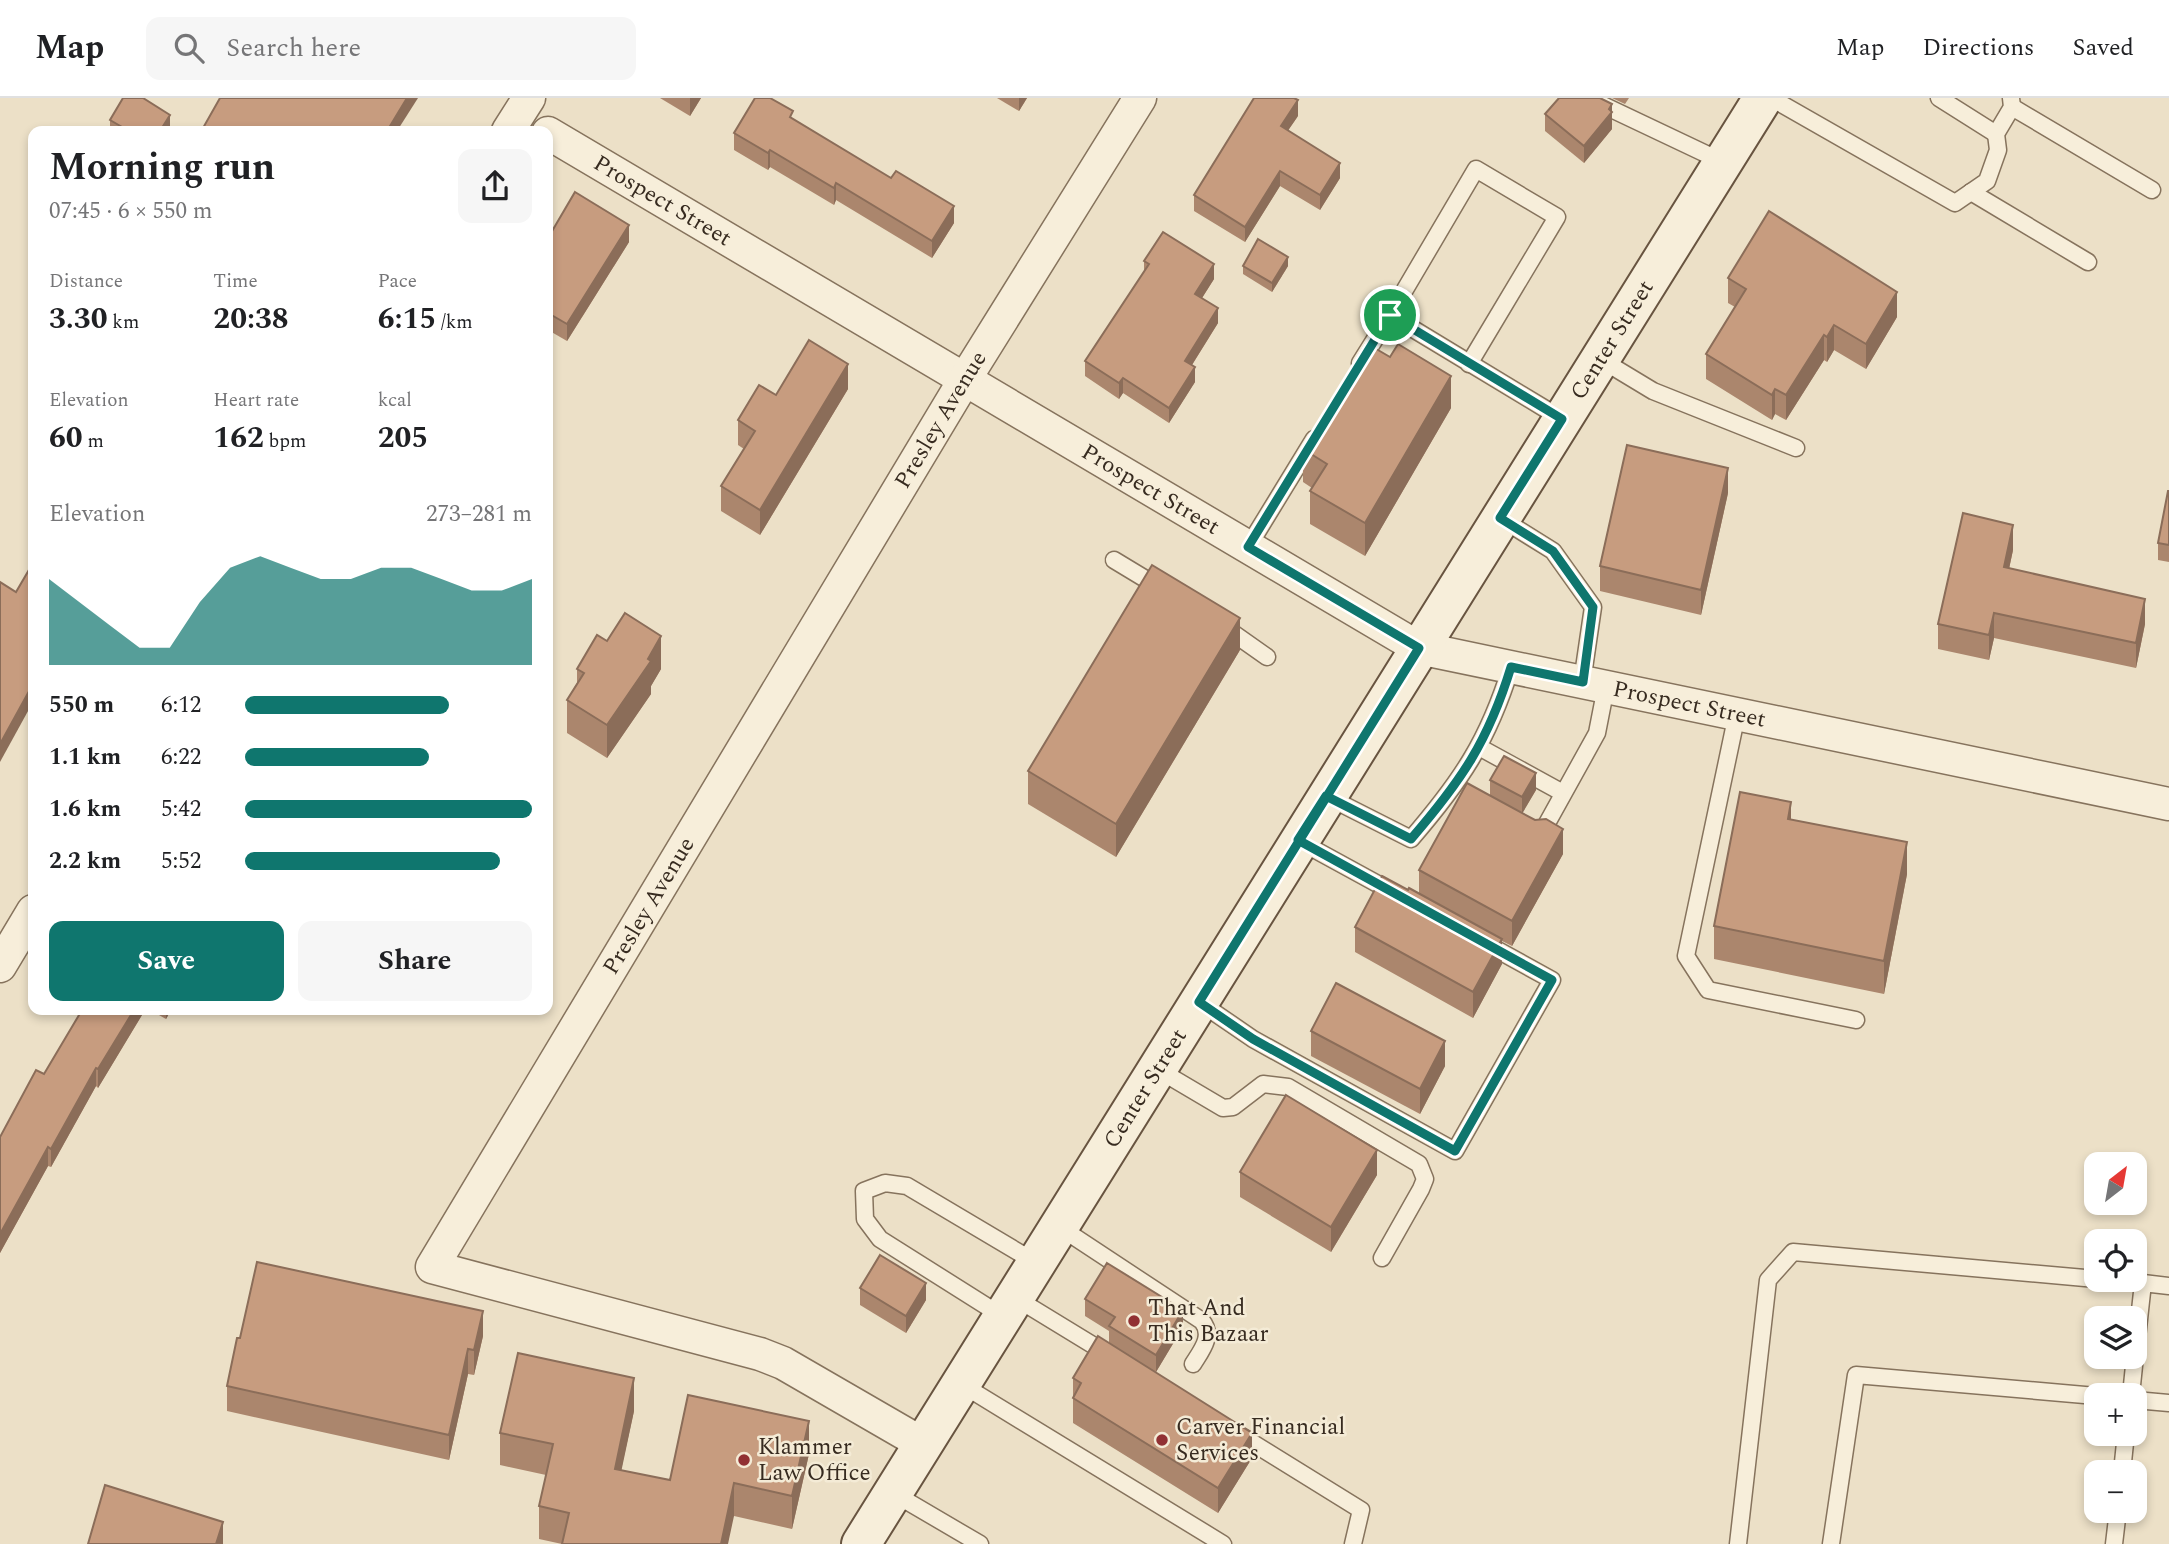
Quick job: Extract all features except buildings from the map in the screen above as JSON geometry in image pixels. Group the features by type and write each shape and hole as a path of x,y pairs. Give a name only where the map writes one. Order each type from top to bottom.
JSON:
{"main road":[{"name":"Center Street","path":"861,1544 1763,98"}],"street":[{"name":"Presley Avenue","path":"923,1444 783,1363 760,1353 432,1267 965,379 1140,98"},
{"name":"Prospect Street","path":"519,115 537,126"},
{"name":"Prospect Street","path":"553,136 1419,648 2169,804"},
{"path":"0,966 28,919"}],"lane":[{"path":"1588,98 1723,162"},
{"path":"1771,98 1955,203 1987,181 1998,150 1996,134 2012,102 2152,190"},
{"path":"1938,98 1996,134"},
{"path":"1354,373 1476,169 1557,217 1469,364"},
{"path":"1971,192 2088,262"},
{"path":"1390,315 1562,419"},
{"path":"1600,359 1653,391 1796,448"},
{"path":"1248,547 1326,420"},
{"path":"1500,518 1553,551 1593,607 1597,733 1540,836 1527,829"},
{"path":"1114,560 1171,594"},
{"path":"1206,615 1267,657"},
{"path":"1326,796 1411,839 1460,793 1497,711 1511,667"},
{"path":"1737,714 1685,956 1708,990 1856,1020"},
{"path":"1479,747 1563,793"},
{"path":"1298,840 1406,900"},
{"path":"1199,1002 1253,1039 1455,1151 1552,980 1467,933"},
{"path":"1157,1069 1223,1108 1233,1107 1263,1084 1288,1087 1419,1164 1425,1179 1382,1258"},
{"path":"1035,1262 907,1186 885,1184 864,1191 865,1219 880,1239 1008,1307 1119,1361"},
{"path":"1058,1226 1202,1321 1208,1333 1193,1364"},
{"path":"1738,1544 1768,1280 1793,1252 2084,1278"},
{"path":"2147,1283 2169,1286"},
{"path":"1831,1544 1856,1375 2084,1395"},
{"path":"961,1384 1223,1544"},
{"path":"2147,1401 2169,1403"},
{"path":"1223,1425 1361,1510 1353,1544"},
{"path":"893,1493 971,1542"},
{"path":"2114,1544 2116,1523"}],"place":[{"name":"That And This Bazaar","path":"1134,1321"},
{"name":"Carver Financial Services","path":"1162,1440"},
{"name":"Klammer Law Office","path":"744,1460"}],"route":[{"path":"1390,315 1248,547 1419,648 1298,840 1199,1002 1253,1039 1455,1151 1552,980 1298,840 1326,796 1411,839 1454,789 1479,747 1497,711 1511,667 1583,682 1593,607 1553,551 1500,518 1562,419 1390,315"}]}
